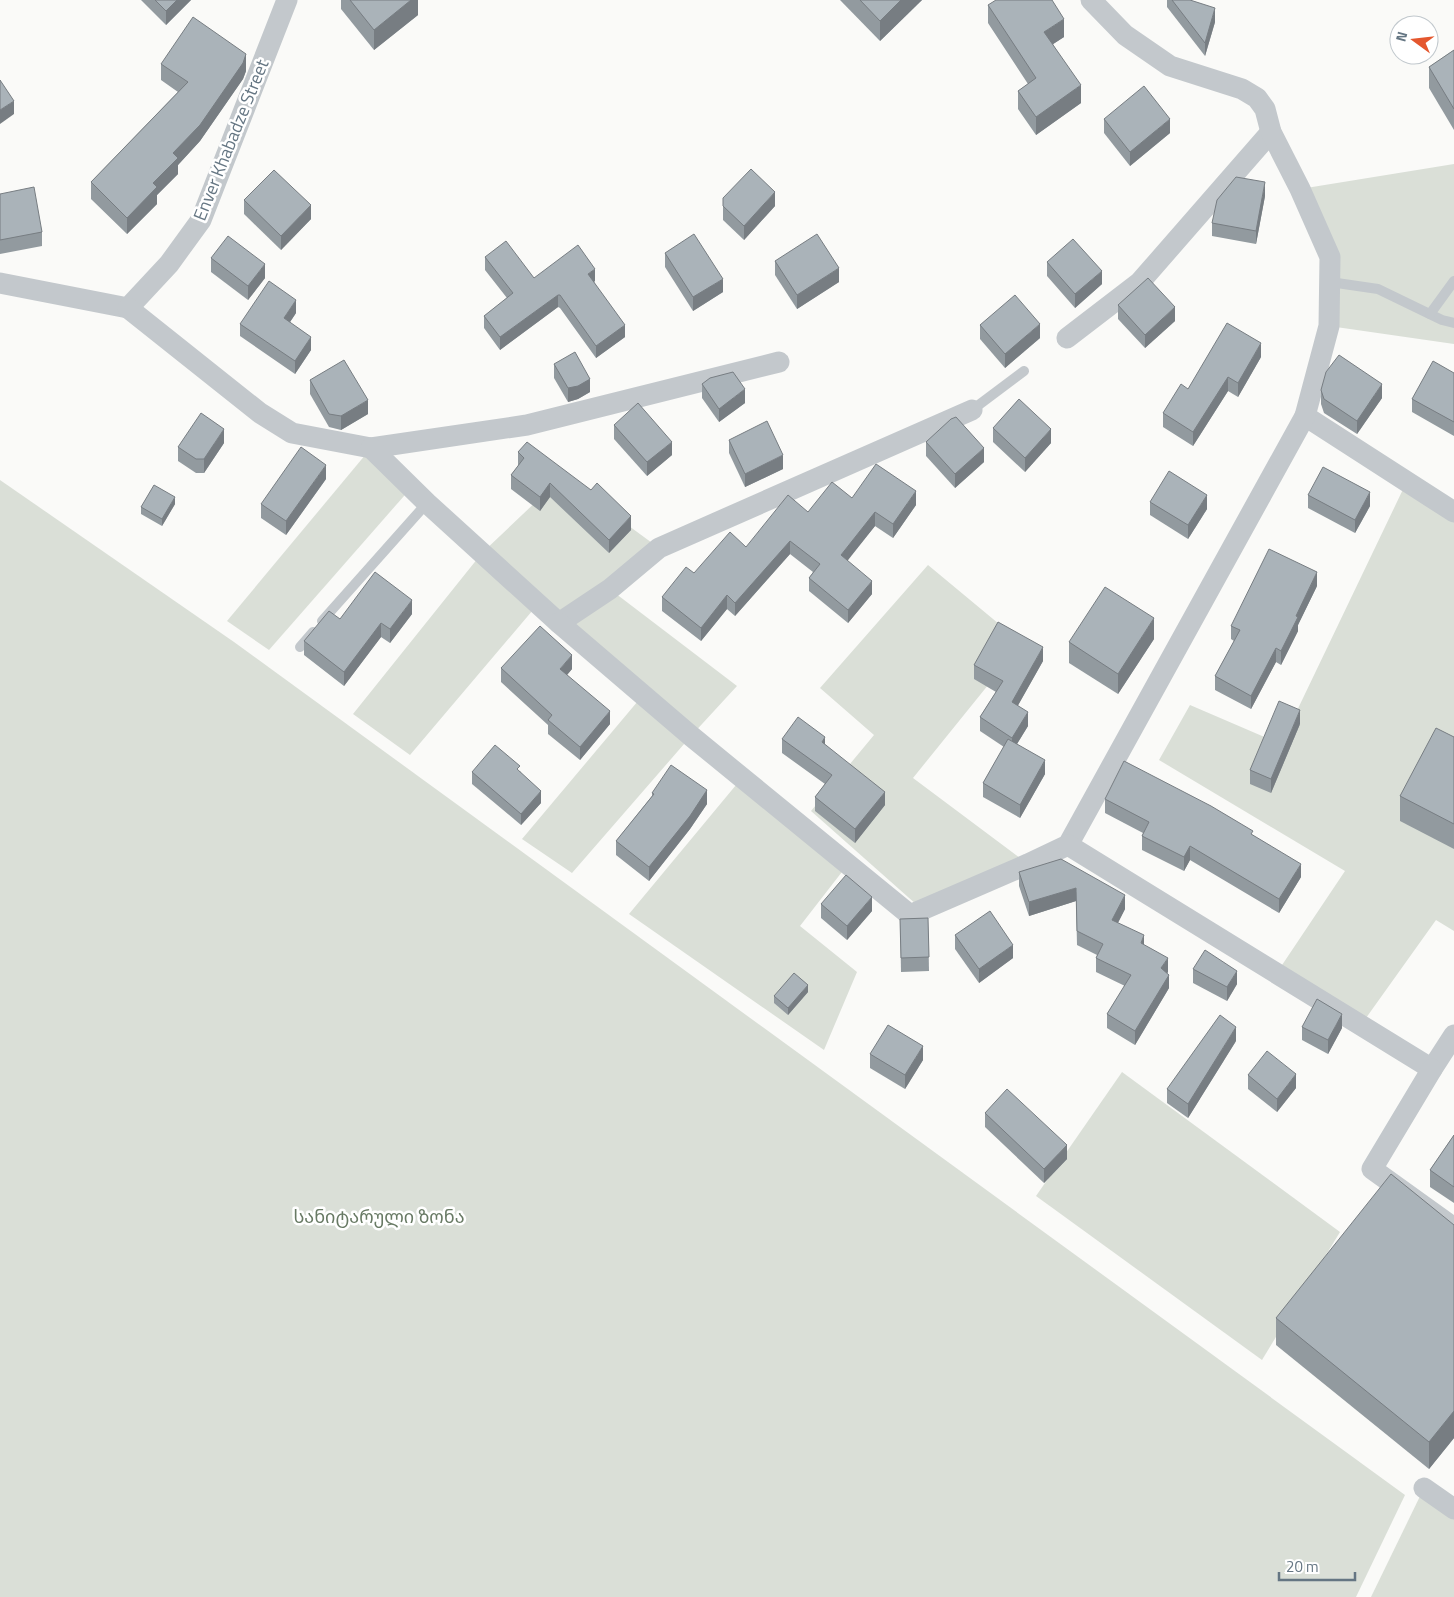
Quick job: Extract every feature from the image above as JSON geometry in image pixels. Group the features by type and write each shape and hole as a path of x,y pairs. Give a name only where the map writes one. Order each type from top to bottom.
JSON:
{"street":[{"name":"Enver Khabadze Street","path":"128,308 170,264 201,220 287,0"},
{"path":"371,448 559,623 691,736 910,915 1068,845 1305,416 1329,326 1330,257 1300,189 1271,132 1265,109 1257,98 1242,89 1170,66 1125,35 1091,0"},
{"path":"1067,338 1140,282 1271,132"},
{"path":"0,283 128,308 260,413 292,433 371,448 527,425 779,362"},
{"path":"559,623 610,589 659,548 972,410"},
{"path":"1305,416 1454,512"},
{"path":"1068,845 1432,1069"},
{"path":"1454,1034 1372,1169 1454,1228"},
{"path":"1424,1488 1454,1509"}],"lane":[{"path":"1430,314 1454,281"},
{"path":"1330,282 1378,289 1442,320 1454,323"},
{"path":"972,410 1024,371"},
{"path":"300,646 427,502"}],"green space":[{"path":"1454,164 1454,344 1329,326 1330,257 1300,189"},
{"path":"371,448 411,488 269,650 227,621"},
{"path":"562,477 659,548 611,590 737,686 572,873 522,839 643,695 538,604 410,755 353,714 482,553"},
{"name":"სანიტარული ზონა","path":"0,480 234,642 1405,1495 1356,1597 0,1597"},
{"path":"1407,481 1454,512 1454,931 1436,920 1361,1025 1276,974 1345,871 1159,760 1190,705 1281,744"},
{"path":"928,565 1022,643 913,778 1028,864 917,905 811,811 874,735 820,688"},
{"path":"741,779 845,868 800,926 857,972 824,1050 629,914"},
{"path":"1122,1072 1340,1232 1262,1360 1036,1196"},
{"path":"1424,1488 1454,1509 1454,1597 1371,1597"}],"building":[{"path":"155,0 177,0 166,11"},
{"path":"350,0 411,0 374,30"},
{"path":"860,0 901,0 880,21"},
{"path":"996,0 1052,0 1064,19 1044,32 1081,85 1036,117 1018,91 1036,78 988,5"},
{"path":"1172,0 1190,0 1215,8 1205,43"},
{"path":"193,17 246,54 243,63 200,125 173,153 178,158 153,183 157,187 127,218 91,182 188,82 161,64"},
{"path":"1454,50 1454,109 1429,67 1439,65 1439,60"},
{"path":"0,80 14,101 0,110"},
{"path":"1144,86 1170,119 1130,152 1104,119"},
{"path":"751,169 775,192 744,226 723,206 723,198"},
{"path":"274,170 311,205 281,236 244,200"},
{"path":"1236,177 1265,182 1256,231 1212,223 1217,200"},
{"path":"34,187 42,232 0,240 0,194"},
{"path":"694,234 723,279 693,297 665,253"},
{"path":"817,234 839,268 797,295 775,261"},
{"path":"228,236 265,264 248,286 211,258"},
{"path":"1073,239 1102,271 1075,294 1047,262"},
{"path":"506,241 534,278 578,245 595,269 588,274 625,325 596,346 560,295 558,295 500,337 484,316 513,293 485,257"},
{"path":"1148,278 1175,307 1145,335 1118,305"},
{"path":"269,281 296,300 284,318 311,337 295,361 240,324"},
{"path":"1015,295 1040,324 1005,354 980,325"},
{"path":"1227,323 1261,343 1238,383 1228,377 1193,432 1163,413 1181,384 1188,389"},
{"path":"575,352 590,379 578,386 568,388 554,364"},
{"path":"1339,355 1382,384 1357,421 1324,399 1321,390 1326,372"},
{"path":"344,360 368,400 341,416 329,414 310,380"},
{"path":"1433,361 1454,373 1454,422 1412,399"},
{"path":"733,372 745,389 719,409 702,384 710,378"},
{"path":"1019,399 1051,429 1025,458 993,428"},
{"path":"638,403 672,442 647,462 614,425"},
{"path":"201,413 224,429 204,459 196,459 178,447"},
{"path":"956,417 984,448 955,474 926,442 951,419"},
{"path":"767,421 783,455 745,474 729,440"},
{"path":"527,442 591,490 597,483 631,516 609,540 550,483 540,497 511,475 524,458 518,452"},
{"path":"301,447 326,465 286,521 261,504"},
{"path":"876,464 916,491 893,524 875,512 841,555 872,581 848,610 809,578 820,564 790,541 735,603 727,595 701,628 662,597 686,567 694,573 730,532 746,547 788,495 808,512 832,482 852,498"},
{"path":"1323,467 1370,492 1355,520 1308,495"},
{"path":"1169,471 1207,495 1188,525 1150,502"},
{"path":"154,485 175,497 162,519 141,507"},
{"path":"1269,549 1317,572 1281,651 1276,648 1251,696 1215,676 1240,630 1231,626"},
{"path":"375,572 412,600 390,629 381,623 344,672 304,641 329,611 340,619"},
{"path":"1105,587 1154,618 1118,674 1069,642"},
{"path":"998,622 1043,647 1012,702 1028,712 1012,738 980,717 1003,681 974,665"},
{"path":"540,626 572,655 560,669 610,711 580,747 548,720 552,715 501,668"},
{"path":"1279,701 1300,710 1271,779 1250,770"},
{"path":"798,717 825,737 822,742 885,792 855,829 815,797 832,775 782,739"},
{"path":"1436,728 1454,737 1454,824 1400,796"},
{"path":"1008,739 1045,760 1020,805 983,783"},
{"path":"495,745 520,766 517,769 541,791 521,814 472,772"},
{"path":"1124,761 1211,806 1253,831 1251,834 1301,864 1279,899 1190,846 1184,857 1142,836 1149,822 1105,799"},
{"path":"671,765 707,790 690,816 649,867 616,841 654,794 652,793"},
{"path":"1061,859 1125,895 1112,920 1144,935 1141,943 1168,958 1161,968 1169,975 1135,1031 1107,1014 1131,975 1096,958 1103,944 1077,931 1076,888 1029,902 1019,872"},
{"path":"846,875 872,897 847,926 821,904"},
{"path":"990,911 1013,945 979,969 955,935"},
{"path":"928,918 929,957 901,958 900,919"},
{"path":"1205,950 1237,971 1227,987 1193,969"},
{"path":"794,973 808,985 788,1008 774,996"},
{"path":"1317,999 1342,1014 1328,1040 1302,1027"},
{"path":"1220,1015 1236,1027 1188,1104 1167,1089"},
{"path":"888,1025 923,1046 905,1075 870,1054"},
{"path":"1267,1051 1296,1074 1277,1099 1248,1075"},
{"path":"1007,1089 1067,1145 1044,1169 985,1113"},
{"path":"1454,1135 1454,1187 1430,1170"},
{"path":"1391,1174 1454,1225 1454,1411 1429,1442 1276,1318"}]}
